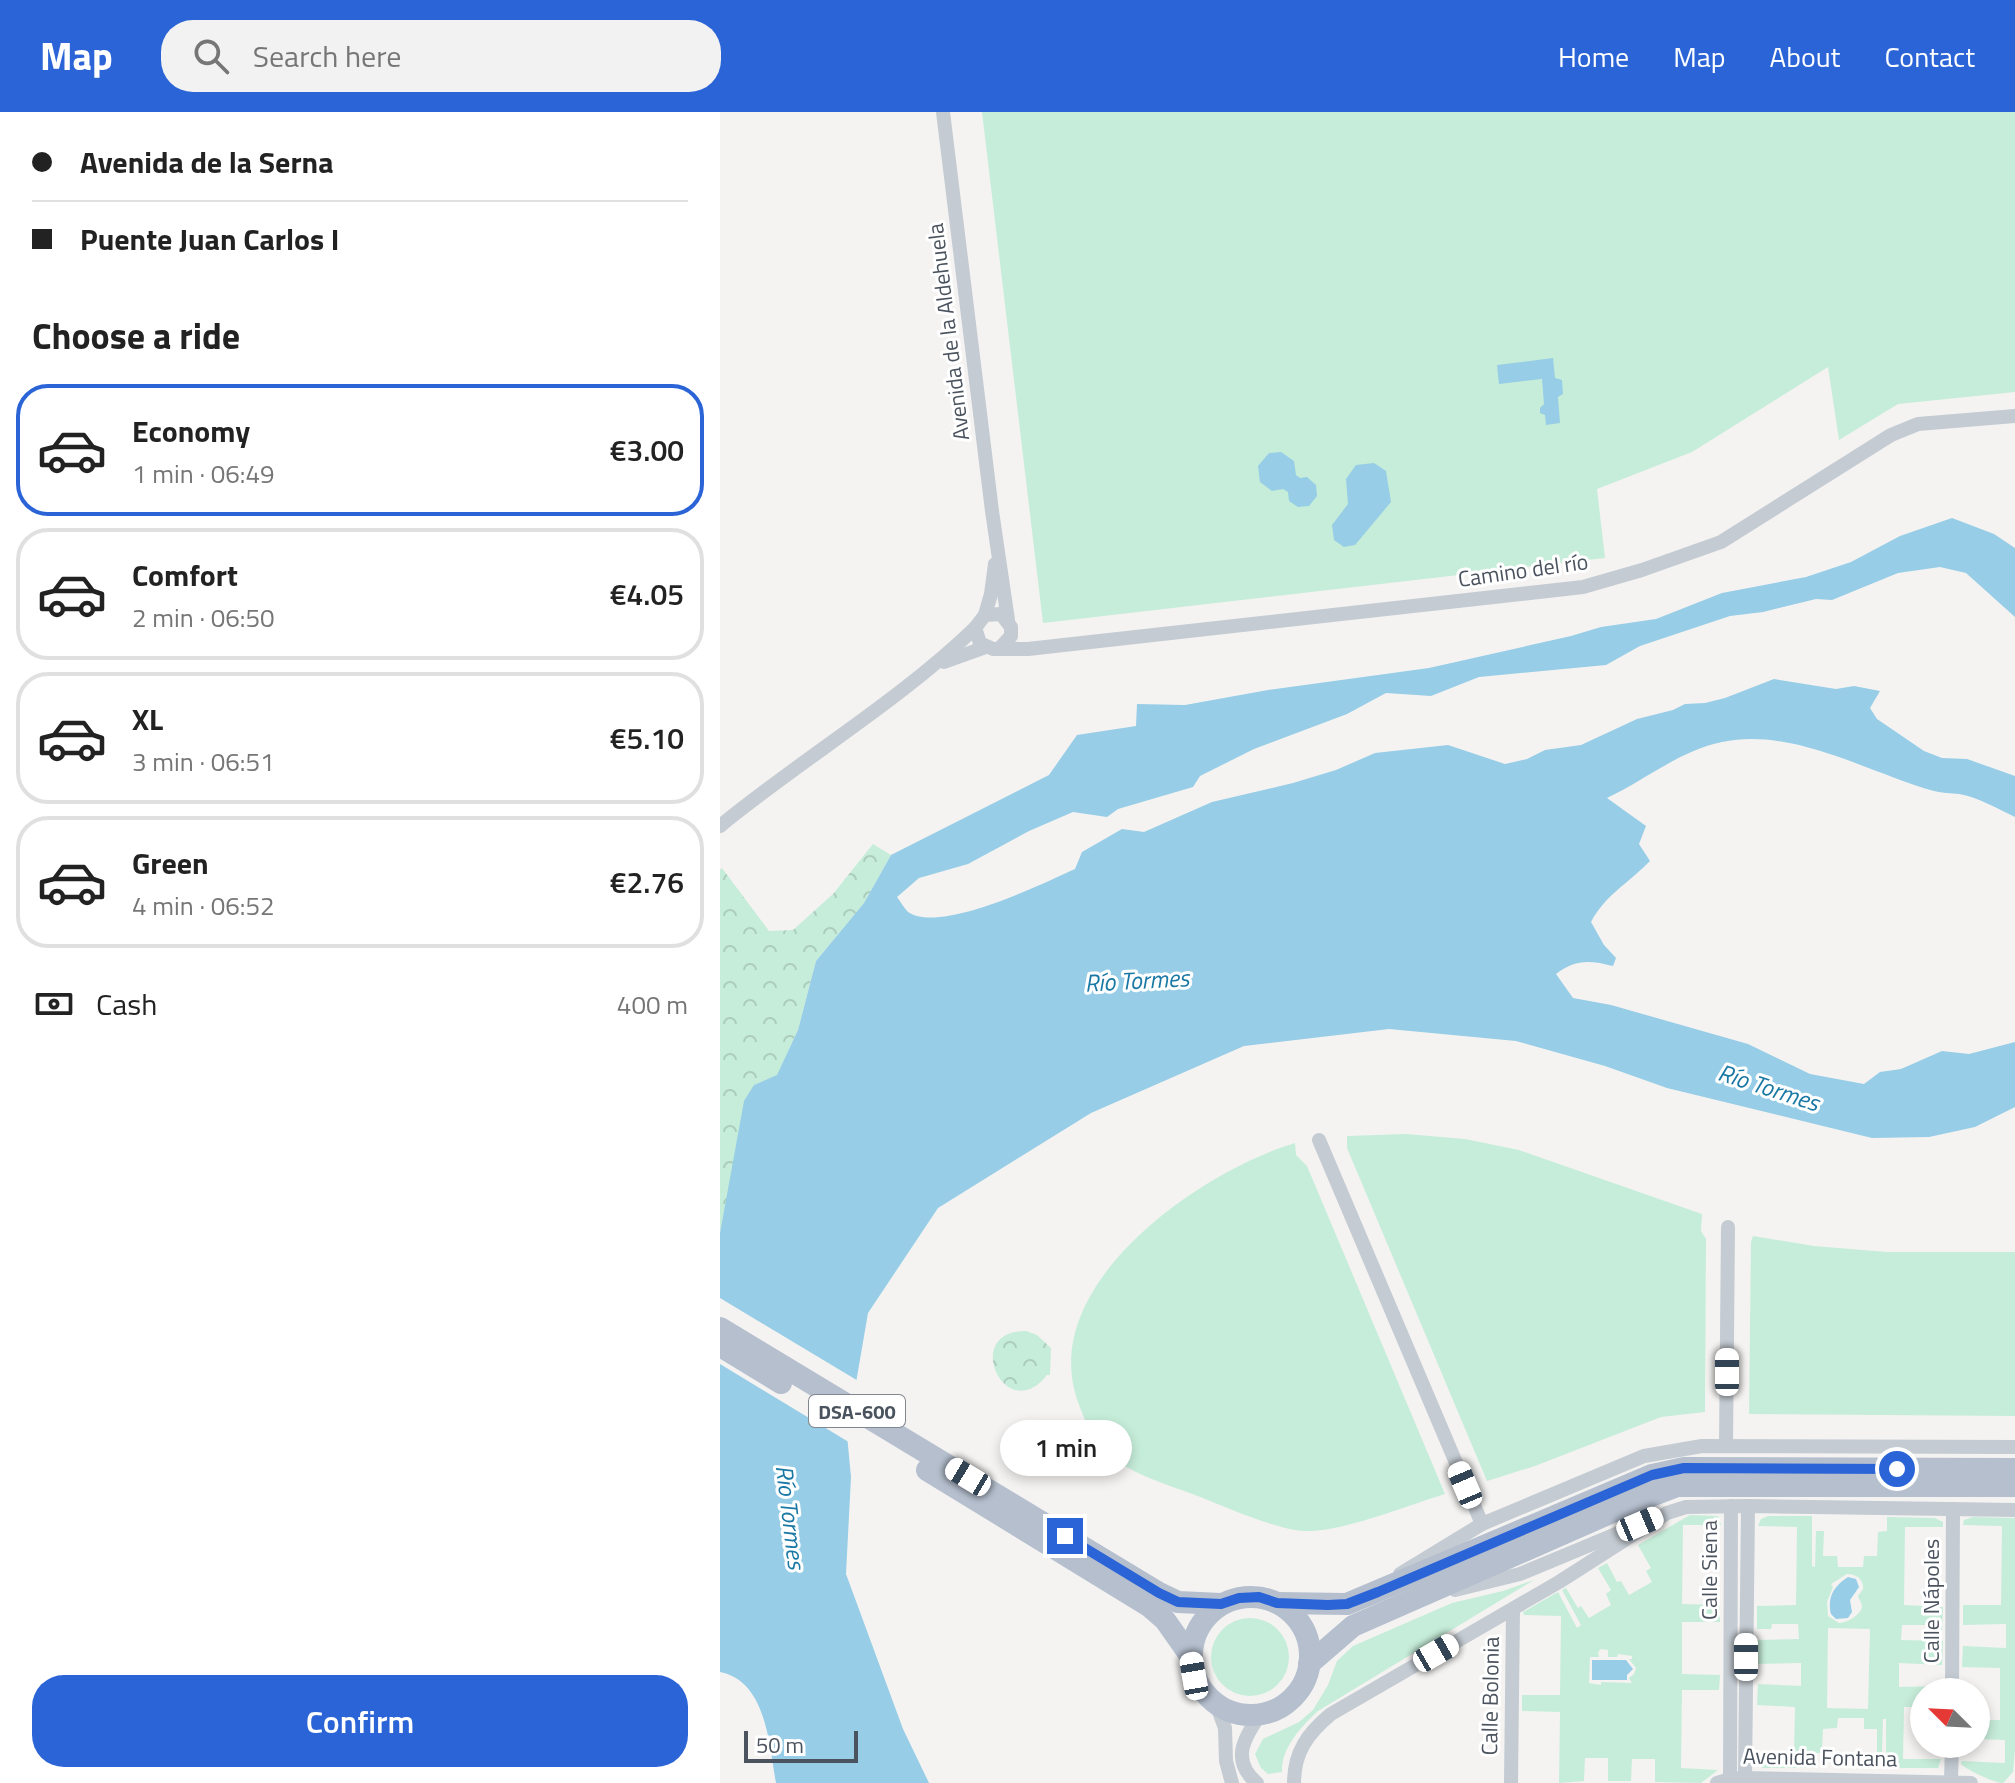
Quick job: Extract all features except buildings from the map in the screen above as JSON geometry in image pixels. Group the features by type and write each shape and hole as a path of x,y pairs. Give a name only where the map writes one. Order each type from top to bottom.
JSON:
{"main road":[{"name":"DSA-600","path":"720,1328 990,1500 1149,1606 1165,1620 1191,1657 1194,1676 1204,1693 1217,1706"},
{"name":"DSA-600","path":"720,1346 990,1500 1178,1602 1221,1604 1239,1598 1259,1597 1277,1603 1347,1604 1652,1475 1672,1471 1742,1468 2015,1469"},
{"path":"1309,1664 1353,1626 1677,1486 2015,1486"},
{"path":"1217,1706 1238,1715 1260,1715 1278,1709 1293,1698 1304,1682 1309,1664 1306,1635 1289,1611 1277,1603"},
{"path":"1191,1657 1194,1636 1205,1618 1221,1604"}],"street":[{"name":"Avenida de la Aldehuela","path":"943,112 1008,620"},
{"name":"Camino del río","path":"993,648 1041,647 1583,587 1693,554 1721,542 1905,429 1918,424 2015,416"},
{"name":"Avenida de la Aldehuela","path":"985,615 997,547"},
{"path":"720,826 937,665 985,615 1001,614 1008,620 1011,636 993,648 937,665"},
{"path":"975,628 976,636 993,648"},
{"path":"1319,1140 1482,1524"},
{"path":"1726,1446 1728,1227"},
{"path":"1378,1592 1413,1565 1482,1524 1644,1456 1689,1447 1726,1446 2015,1447"},
{"name":"Calle Siena","path":"1731,1506 1731,1780"},
{"name":"Calle Siena","path":"1731,1780 1748,1506"},
{"path":"1408,1601 1520,1574 1686,1507 2015,1510"},
{"name":"Calle Nápoles","path":"1952,1678 1953,1509"},
{"path":"1294,1783 1297,1758 1314,1728 1331,1714 1513,1609 1667,1513"},
{"name":"Calle Bolonia","path":"1511,1783 1513,1609"},
{"path":"1217,1706 1225,1728 1226,1761 1232,1783"},
{"path":"1257,1783 1245,1773 1241,1762 1243,1743 1260,1715"},
{"path":"1951,1781 1952,1758"},
{"name":"Avenida Fontana","path":"1731,1780 1971,1783"}],"green space":[{"path":"982,112 2015,112 2015,392 1898,404 1839,440 1828,367 1692,452 1597,489 1605,558 1043,623"},
{"path":"873,844 891,855 864,903 816,961 798,1030 777,1076 754,1085 720,1233 720,870 722,868 769,931 793,930 833,894"},
{"path":"1406,1134 1465,1139 1519,1150 1702,1214 1701,1231 1706,1239 1705,1412 1661,1417 1535,1466 1487,1481 1347,1148 1347,1136"},
{"path":"1295,1143 1296,1155 1307,1166 1445,1494 1336,1528 1304,1531 1264,1522 1155,1480 1117,1461 1096,1440 1083,1414 1076,1396 1072,1353 1082,1312 1105,1273 1138,1237 1176,1205 1217,1178 1257,1157"},
{"path":"1753,1236 1814,1246 1887,1252 2015,1252 2015,1416 1749,1414"},
{"path":"1026,1331 1037,1335 1051,1348 1050,1375 1032,1388 1017,1390 1005,1384 996,1372 993,1358 996,1345 1006,1335"},
{"path":"1690,1515 1718,1516 1721,1525 1683,1525 1682,1604 1720,1605 1720,1622 1682,1622 1682,1674 1720,1675 1719,1690 1682,1690 1681,1768 1718,1770 1701,1783 1655,1782 1655,1759 1632,1759 1631,1781 1608,1781 1608,1758 1585,1758 1584,1781 1559,1783 1560,1712 1522,1711 1522,1695 1560,1695 1561,1616 1524,1615 1523,1612 1558,1592 1577,1628 1581,1625 1562,1590 1566,1588 1578,1608 1581,1606 1589,1618 1611,1605 1606,1594 1611,1590 1598,1568 1607,1563 1617,1582 1621,1581 1629,1595 1652,1582 1646,1571 1651,1568 1638,1545","holes":["1601,1649 1608,1650 1608,1657 1617,1657 1618,1654 1632,1656 1629,1659 1636,1668 1629,1678 1632,1683 1589,1683 1590,1657 1599,1657"]},
{"path":"1768,1516 1812,1516 1812,1566 1815,1567 1816,1531 1824,1531 1823,1556 1837,1556 1838,1567 1863,1567 1864,1556 1877,1556 1878,1532 1887,1531 1887,1517 1935,1518 1943,1522 1943,1527 1905,1527 1904,1605 1943,1607 1942,1631 1929,1631 1928,1625 1902,1625 1901,1640 1943,1641 1942,1665 1899,1663 1899,1687 1910,1687 1910,1707 1904,1707 1903,1759 1941,1759 1938,1768 1886,1768 1886,1719 1883,1719 1882,1754 1877,1754 1877,1729 1864,1729 1864,1718 1838,1718 1837,1728 1823,1729 1822,1753 1815,1753 1815,1768 1763,1768 1757,1764 1756,1758 1794,1758 1795,1707 1757,1705 1758,1684 1801,1686 1801,1663 1757,1664 1757,1640 1799,1639 1798,1624 1772,1624 1771,1629 1757,1629 1757,1606 1796,1605 1797,1527 1758,1526 1761,1519","holes":["1847,1574 1861,1580 1863,1589 1858,1596 1862,1606 1860,1612 1854,1618 1839,1623 1828,1616 1831,1584","1828,1628 1870,1629 1868,1709 1827,1708"]},
{"path":"1973,1517 2015,1518 2015,1750 2013,1772 2003,1783 1981,1776 1961,1764 1962,1761 2005,1763 2005,1740 1990,1739 1990,1720 2000,1720 2000,1668 1962,1667 1963,1646 2006,1648 2006,1624 1963,1625 1963,1605 2001,1605 2002,1526 1963,1525 1964,1520"},
{"path":"1534,1580 1318,1711 1288,1746 1282,1772 1268,1774 1261,1768 1255,1754 1263,1739 1299,1722 1313,1710 1328,1685 1337,1661 1353,1646 1452,1603"},
{"path":"1250,1618 1265,1621 1282,1635 1289,1657 1286,1672 1272,1689 1250,1696 1235,1693 1218,1679 1211,1657 1214,1642 1228,1625"}],"water":[{"path":"1553,358 1555,378 1562,380 1563,394 1558,397 1560,423 1546,425 1545,415 1540,413 1544,404 1542,379 1499,384 1497,365"},
{"path":"1281,452 1294,461 1296,475 1307,477 1316,485 1317,496 1309,506 1298,507 1289,501 1288,492 1283,489 1272,491 1260,482 1258,466 1269,453"},
{"path":"1374,463 1386,471 1391,502 1355,545 1344,547 1334,540 1332,525 1348,504 1346,479 1356,465"},
{"name":"Río Tormes","path":"1952,518 1994,534 2015,548 2015,617 1966,573 1940,567 1898,573 1832,600 1816,599 1763,612 1730,616 1640,646 1606,665 1479,677 1431,696 1386,693 1347,714 1254,749 1200,776 1193,787 1118,809 1107,817 1073,812 1029,831 968,864 919,878 897,897 908,912 923,917 966,912 1016,895 1075,869 1082,852 1122,829 1144,832 1212,802 1293,783 1336,770 1375,753 1448,745 1505,764 1527,759 1545,750 1581,745 1637,719 1685,704 1725,698 1774,679 1836,689 1854,686 1880,691 1870,708 1877,719 1924,751 1942,758 1967,759 2015,776 2015,817 1973,798 1934,791 1803,746 1749,739 1706,746 1607,798 1646,826 1639,844 1650,861 1611,896 1591,922 1604,945 1616,958 1613,966 1583,962 1556,974 1573,998 1611,1005 1748,1044 1810,1074 1864,1084 1880,1072 1901,1069 1942,1051 1969,1054 2015,1042 2015,1107 1975,1127 1929,1137 1872,1138 1667,1088 1605,1066 1516,1041 1389,1029 1244,1046 1091,1113 938,1208 868,1313 847,1435 851,1477 846,1574 903,1729 929,1783 776,1783 768,1734 757,1701 736,1678 720,1672 720,1233 744,1101 754,1085 777,1075 798,1030 816,961 864,903 891,855 1049,775 1077,735 1136,726 1137,704 1185,705 1429,668 1601,627 1656,619 1722,593 1806,577 1851,562 1900,536"},
{"path":"1848,1577 1856,1579 1859,1587 1850,1600 1852,1612 1848,1618 1836,1619 1831,1614 1831,1597 1835,1588"},
{"path":"1592,1660 1626,1660 1633,1669 1627,1680 1592,1680"}],"pier":[{"path":"720,1298 860,1382 852,1444 720,1364"}],"route":[{"path":"1065,1536 1178,1602 1221,1604 1239,1598 1259,1597 1277,1603 1347,1604 1652,1475 1684,1468 1897,1469"}]}
